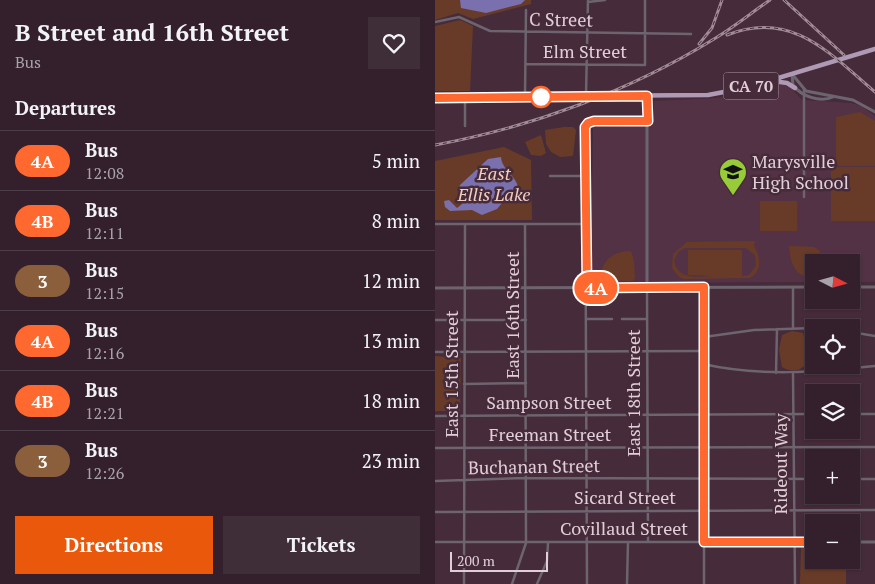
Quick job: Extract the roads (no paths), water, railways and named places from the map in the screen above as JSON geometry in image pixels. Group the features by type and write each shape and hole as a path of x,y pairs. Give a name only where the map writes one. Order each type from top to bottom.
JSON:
{"highway":[{"name":"CA 70","path":"435,98 709,95 769,81 875,49"},
{"path":"769,81 787,83 795,88"}],"street":[{"path":"586,96 588,1 605,0"},
{"path":"645,0 645,33"},
{"path":"525,97 526,10"},
{"name":"C Street","path":"435,22 459,17 490,31 691,34"},
{"name":"Elm Street","path":"526,64 645,65 645,33"},
{"path":"792,74 792,83 804,95 819,98 833,97"},
{"path":"792,74 804,89 810,92 859,102 875,112"},
{"path":"804,89 804,196"},
{"name":"East 18th Street","path":"647,96 648,542"},
{"path":"465,97 465,126"},
{"path":"587,584 585,129 588,123 648,121"},
{"path":"550,176 586,176"},
{"path":"435,224 586,224"},
{"name":"East 15th Street","path":"465,224 465,584"},
{"name":"East 16th Street","path":"512,584 527,543 525,224"},
{"path":"704,287 704,584"},
{"path":"793,287 793,328"},
{"path":"435,288 805,287"},
{"path":"860,287 875,288"},
{"path":"587,319 612,319"},
{"path":"622,319 647,319"},
{"path":"435,320 526,320"},
{"path":"776,373 777,328"},
{"path":"704,338 744,331 805,328"},
{"path":"860,334 875,336"},
{"path":"435,352 704,351"},
{"path":"703,364 742,371 805,373"},
{"path":"860,368 875,366"},
{"name":"Rideout Way","path":"793,374 795,584"},
{"path":"464,384 526,383"},
{"name":"Sampson Street","path":"435,416 805,414"},
{"path":"860,414 875,414"},
{"name":"Freeman Street","path":"435,448 875,447"},
{"name":"Buchanan Street","path":"435,481 526,478 805,478"},
{"path":"860,479 875,479"},
{"name":"Sicard Street","path":"435,512 875,510"},
{"name":"Covillaud Street","path":"435,542 805,542"},
{"path":"627,584 628,542"},
{"path":"860,542 875,542"},
{"path":"537,584 547,561 548,543"}],"railway":[{"path":"699,44 712,28 722,0"},
{"path":"435,145 508,128 579,105 614,91 682,58 770,0"},
{"path":"784,0 844,55"},
{"path":"727,35 751,28 772,28 791,32 809,40 826,51 875,92"}],"place":[{"name":"Marysville High School","path":"733,196"}],"park label":[{"name":"East Ellis Lake","path":"494,184"}]}
